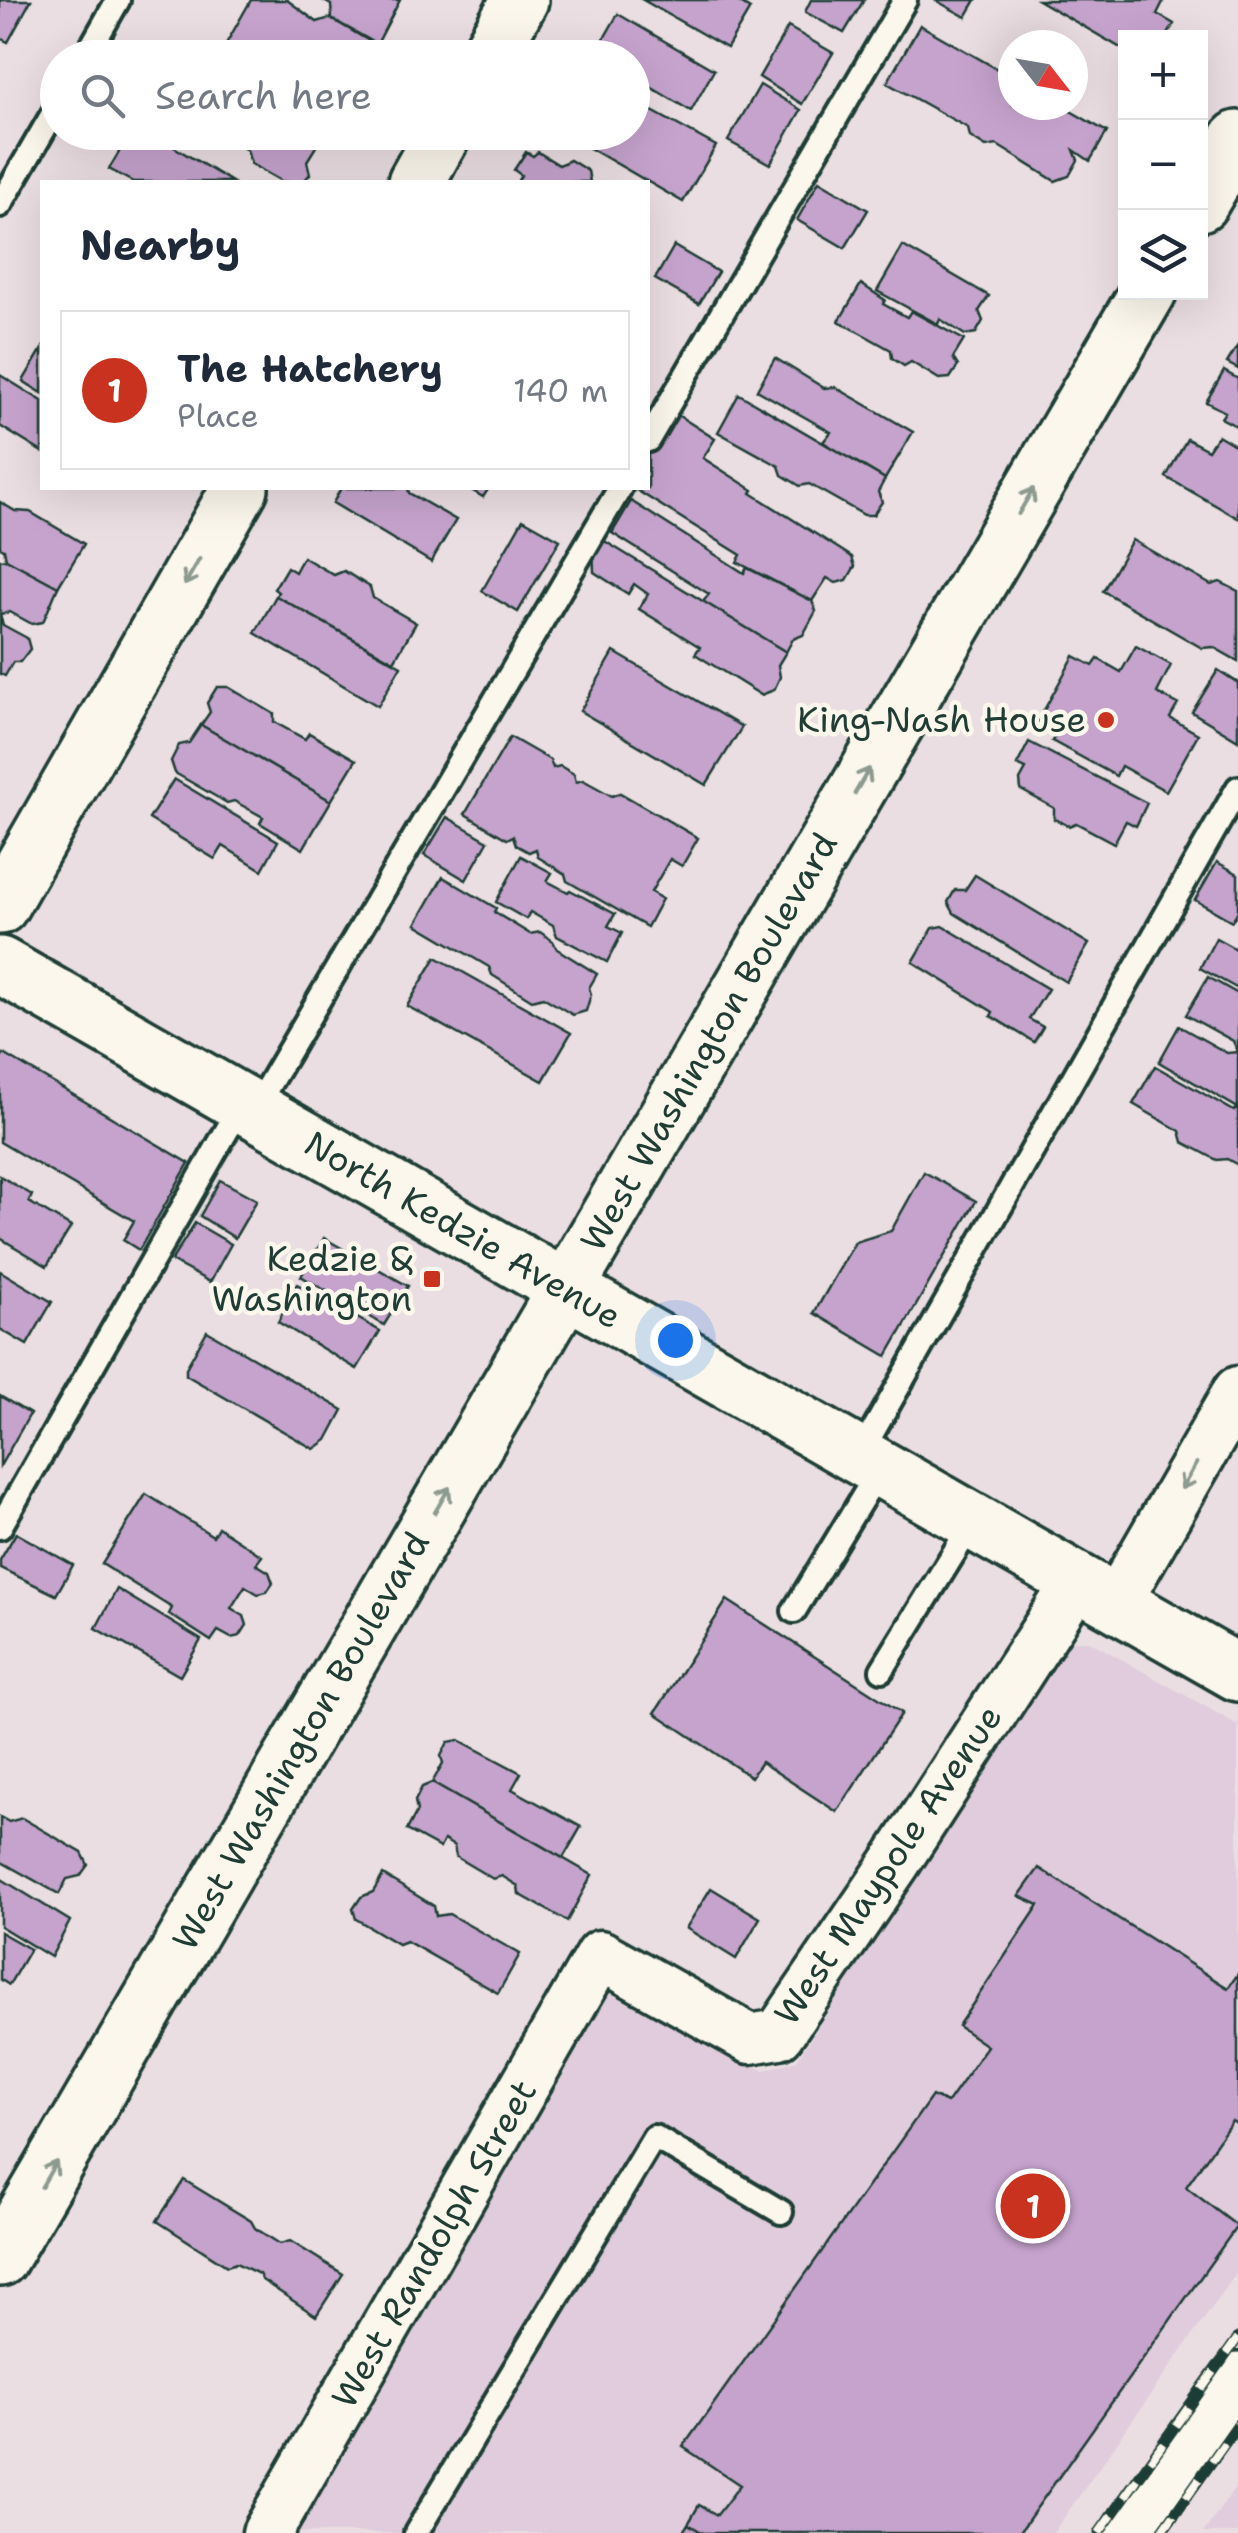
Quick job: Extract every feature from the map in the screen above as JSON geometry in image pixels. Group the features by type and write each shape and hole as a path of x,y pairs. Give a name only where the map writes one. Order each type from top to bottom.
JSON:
{"street":[{"path":"497,40 520,0"},
{"path":"1208,190 1238,139"},
{"path":"417,180 434,150"},
{"name":"West Washington Boulevard","path":"0,2258 1143,300"},
{"path":"0,906 239,490"},
{"name":"North Kedzie Avenue","path":"0,964 1238,1673"},
{"name":"West Maypole Avenue","path":"600,1955 750,2040 779,2034 896,1862 1096,1592 1238,1391"},
{"name":"West Randolph Street","path":"267,2533 600,1955"},
{"path":"1130,2533 1238,2381"}],"lane":[{"path":"95,40 118,0"},
{"path":"650,437 906,0"},
{"path":"0,205 40,136"},
{"path":"0,1528 619,490"},
{"path":"794,1610 869,1462 1238,788"},
{"path":"882,1670 973,1522"},
{"path":"416,2533 654,2136 781,2212"}],"shaded area":[{"path":"1074,1641 1089,1641 1238,1725 1238,2271 1053,2533 288,2533 600,1996 612,1990 624,1992 749,2065 765,2070 797,2060 1063,1649"},
{"path":"1238,2484 1238,2533 1203,2533"}],"building":[{"path":"0,0 31,0 8,42 0,38"},
{"path":"251,0 287,0 317,22 330,18 367,40 228,40"},
{"path":"322,0 400,0 379,40 370,40 332,19 331,5"},
{"path":"643,0 735,0 750,9 727,48"},
{"path":"811,0 864,0 844,33 805,12"},
{"path":"935,0 976,0 966,17"},
{"path":"1038,0 1164,0 1157,14 1174,24 1171,30 1118,30 1118,46"},
{"path":"618,14 714,70 691,111 650,87 650,40 603,40"},
{"path":"920,25 998,69 998,120 1086,120 1107,132 1090,161 1074,150 1078,160 1069,176 1055,181 997,145 986,147 970,137 968,128 887,83"},
{"path":"788,27 833,53 802,104 759,77"},
{"path":"760,85 801,110 770,164 728,141"},
{"path":"650,110 716,146 683,202 593,150 650,150"},
{"path":"120,150 179,150 229,180 129,180 109,169"},
{"path":"247,150 314,150 307,161 310,174 305,180 279,180 251,164"},
{"path":"526,152 533,156 538,152 559,165 570,160 588,171 590,180 518,180 521,175 514,170"},
{"path":"819,181 868,210 845,248 797,220"},
{"path":"674,246 718,272 699,304 655,279"},
{"path":"903,246 989,296 979,311 983,321 976,333 965,335 940,319 938,324 877,291"},
{"path":"861,284 885,300 883,304 907,317 911,311 964,340 953,358 958,366 950,378 939,379 911,362 904,366 892,358 891,350 839,321"},
{"path":"1238,345 1238,369 1227,363"},
{"path":"40,352 40,392 23,381"},
{"path":"775,358 824,388 835,387 913,432 885,479 823,442 831,432 757,390"},
{"path":"1224,371 1238,379 1238,427 1221,418 1225,412 1206,402"},
{"path":"0,375 40,400 40,451 0,426"},
{"path":"739,394 885,479 878,492 882,502 873,515 864,515 809,484 800,486 782,475 779,466 718,432"},
{"path":"673,412 715,439 703,458 852,557 855,566 847,580 836,583 827,578 812,601 737,562 741,555 636,490 650,490 650,449"},
{"path":"1218,435 1238,447 1238,518 1166,477 1187,439 1208,450"},
{"path":"340,490 408,490 456,520 431,562 333,503"},
{"path":"631,501 744,573 747,568 812,601 816,611 803,635 793,639 786,652 702,603 709,594 612,533"},
{"path":"0,502 15,511 30,512 84,544 58,587 6,559 0,547"},
{"path":"523,519 560,540 518,612 482,591"},
{"path":"598,537 786,652 778,665 780,677 774,690 761,695 695,654 700,647 639,609 648,594 634,584 628,594 594,572 593,545"},
{"path":"1132,540 1211,585 1220,582 1238,591 1238,661 1213,647 1202,648 1103,591"},
{"path":"303,557 334,575 344,571 370,587 373,598 416,623 394,661 276,596 278,592 274,589 287,567 295,572"},
{"path":"6,559 58,587 43,622 32,624 10,612 0,614 0,560"},
{"path":"276,596 401,666 378,706 255,633"},
{"path":"0,614 3,625 27,638 30,649 20,662 13,662 5,676 0,674"},
{"name":"King-Nash House","path":"1136,646 1171,665 1157,693 1178,704 1170,718 1198,734 1166,791 1121,766 1116,776 1052,741 1057,733 1038,721 1074,656 1093,666 1098,659 1121,672"},
{"path":"614,652 742,727 706,785 580,711"},
{"path":"1218,670 1238,683 1238,740 1192,712"},
{"path":"217,687 228,687 274,714 274,722 305,739 309,733 356,760 331,801 201,725 210,712 207,703"},
{"path":"201,725 331,801 303,849 260,823 263,817 234,801 227,803 175,773 171,761 179,745 189,743"},
{"path":"510,737 550,760 553,768 560,766 574,774 576,782 583,780 612,796 620,793 698,838 682,866 670,859 651,892 662,899 647,927 567,881 565,874 538,857 536,849 529,852 516,845 513,836 507,839 465,814"},
{"path":"1029,742 1147,803 1136,826 1126,821 1114,843 1076,823 1069,826 1054,819 1054,808 1021,790 1020,780 1026,769 1017,765"},
{"path":"174,779 278,841 262,870 223,846 215,859 149,819"},
{"path":"447,817 488,841 466,880 424,855"},
{"path":"521,856 552,873 547,881 615,914 608,926 622,933 607,962 557,936 553,925 530,912 526,919 496,902"},
{"path":"1217,862 1238,874 1238,911 1232,921 1195,900"},
{"path":"975,875 1089,944 1066,982 954,913 948,902 955,890 965,890"},
{"path":"443,877 496,908 494,912 530,934 540,932 557,949 597,974 589,988 586,1011 573,1015 543,997 532,1000 492,975 489,967 416,924"},
{"path":"943,926 1048,989 1029,1019 1043,1027 1034,1042 913,962 933,928"},
{"path":"1216,938 1236,949 1238,945 1238,989 1200,968"},
{"path":"436,957 571,1033 543,1081 407,1006"},
{"path":"1208,977 1238,994 1238,1052 1233,1041 1186,1015"},
{"path":"1179,1026 1227,1053 1238,1052 1238,1108 1159,1062"},
{"path":"4,1054 189,1163 139,1250 123,1240 134,1221 0,1142 0,1060"},
{"path":"1155,1066 1234,1111 1238,1108 1238,1165 1227,1159 1217,1160 1183,1142 1180,1131 1133,1104"},
{"path":"924,1172 976,1201 887,1356 814,1313 855,1242 891,1231"},
{"path":"0,1176 32,1195 29,1202 71,1227 47,1266 0,1238"},
{"path":"220,1180 257,1200 235,1238 200,1216"},
{"path":"195,1223 231,1244 210,1282 171,1261"},
{"path":"324,1238 408,1286 384,1325 301,1276"},
{"path":"0,1271 52,1302 27,1345 0,1329"},
{"path":"297,1284 380,1331 357,1369 278,1322"},
{"path":"207,1331 343,1410 327,1440 314,1449 186,1375 186,1368"},
{"path":"0,1396 30,1414 0,1466"},
{"path":"146,1494 213,1536 218,1527 262,1556 256,1564 269,1572 273,1583 267,1592 258,1594 245,1586 231,1608 244,1616 247,1625 240,1636 231,1638 218,1631 211,1641 169,1614 172,1608 102,1564"},
{"path":"16,1533 73,1565 56,1595 0,1568 0,1560"},
{"path":"117,1589 201,1640 180,1676 96,1628"},
{"path":"727,1600 902,1713 837,1812 761,1762 751,1777 655,1713"},
{"path":"459,1740 521,1773 512,1789 581,1827 563,1858 432,1783 448,1742"},
{"path":"432,1783 592,1875 567,1921 519,1894 518,1886 502,1876 493,1879 456,1857 454,1846 444,1840 440,1848 407,1830 417,1811 415,1801 422,1787"},
{"path":"0,1817 9,1822 22,1818 82,1853 88,1865 80,1876 67,1879 59,1894 0,1861"},
{"path":"1039,1868 1228,1988 1238,1974 1238,2125 1232,2121 1186,2187 1237,2226 1019,2533 703,2533 688,2524 699,2505 717,2515 740,2485 683,2447 932,2096 947,2103 987,2046 958,2026 1039,1905 1019,1896"},
{"path":"383,1875 434,1906 436,1916 449,1914 520,1954 498,1993 406,1941 398,1944 356,1919 353,1909 361,1897 373,1892"},
{"path":"0,1878 70,1921 51,1957 0,1926"},
{"path":"711,1888 760,1918 736,1959 686,1928"},
{"path":"0,1932 30,1949 9,1985 0,1979"},
{"path":"184,2180 251,2221 280,2244 290,2241 343,2274 316,2316 262,2280 259,2274 236,2263 227,2266 157,2221"},
{"path":"688,2524 703,2533 682,2533"}],"railway":[{"path":"1099,2533 1238,2338"},
{"path":"1161,2533 1238,2424"}],"place":[{"name":"King-Nash House","path":"1106,720"},
{"name":"Kedzie & Washington","path":"432,1279"},
{"name":"The Hatchery","path":"1033,2206"}]}
